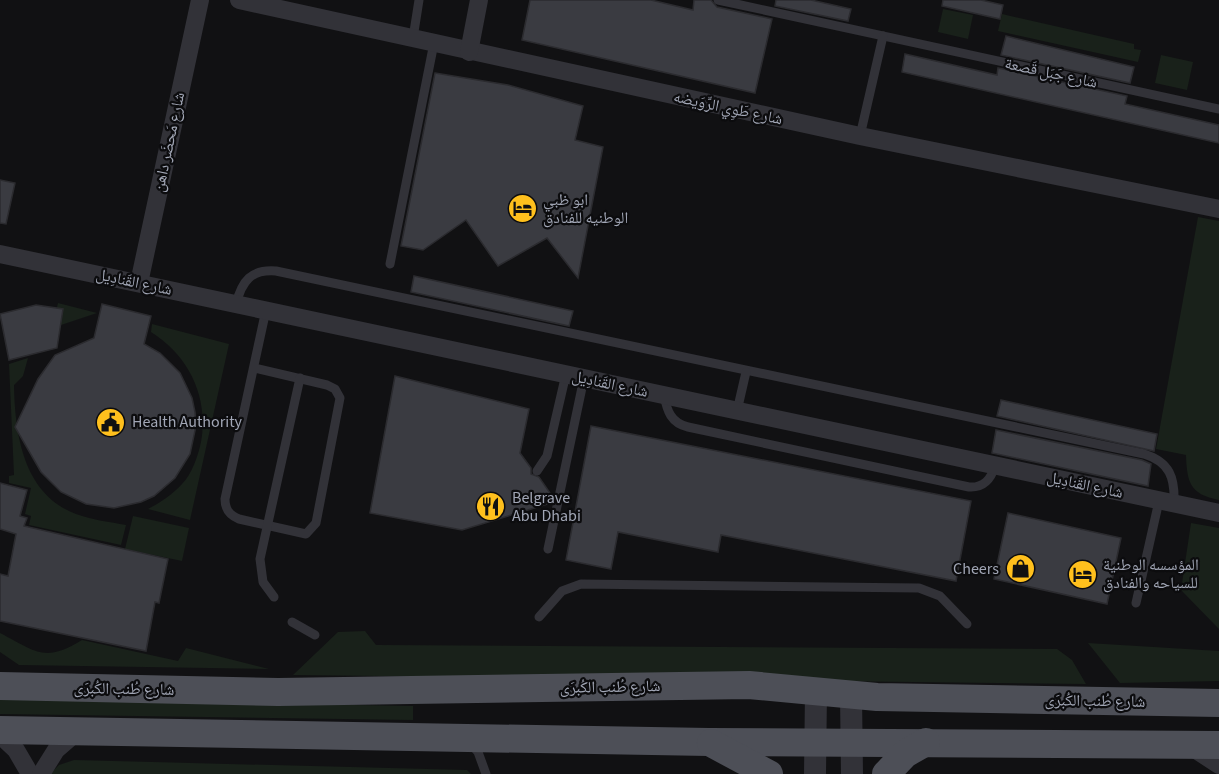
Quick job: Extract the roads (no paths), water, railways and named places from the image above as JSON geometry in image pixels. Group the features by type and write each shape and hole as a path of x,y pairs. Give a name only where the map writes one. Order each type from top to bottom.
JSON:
{"main road":[{"name":"شارع طُنب الكُبرَى","path":"5,682 278,692 749,685 851,695 1219,703"},
{"path":"0,732 78,731 709,742 1219,745"},
{"path":"709,742 769,774"},
{"path":"886,774 905,754 926,742"}],"street":[{"name":"شارع مَحضَر داهن","path":"139,283 200,0"},
{"name":"شارع طَوِي الرِّوَيضه","path":"239,0 269,3 469,52 860,136 1219,209"},
{"path":"469,52 480,0"},
{"name":"شارع القَنادِيل","path":"0,254 1219,513"},
{"path":"815,774 816,691"},
{"path":"851,695 852,774"},
{"path":"41,774 56,750 78,731"},
{"path":"0,732 16,750 30,774"},
{"path":"1189,745 1219,765"}],"lane":[{"path":"413,38 419,0"},
{"name":"شارع جَبَل قَصعة","path":"718,0 1219,109"},
{"path":"860,136 883,36"},
{"path":"390,264 434,43"},
{"path":"236,304 240,290 252,274 263,270 276,271 1155,457 1172,474 1175,485 1166,502 1136,603"},
{"path":"254,368 331,386 340,398 316,523 310,531 300,534 235,518 225,505 266,310"},
{"path":"737,411 746,372"},
{"path":"537,471 547,456 566,374"},
{"path":"274,597 263,582 259,566 300,378"},
{"path":"548,549 584,378"},
{"path":"664,395 668,414 678,423 688,427 969,487 986,483 995,466"},
{"path":"539,617 562,591 581,584 919,588 940,596 967,624"},
{"path":"292,622 315,635"},
{"path":"466,738 478,753 486,774"}],"place":[{"name":"ابو ظبي الوطنيه للفنادق","path":"522,209"},
{"name":"Health Authority","path":"111,422"},
{"name":"Belgrave Abu Dhabi","path":"491,507"},
{"name":"Cheers","path":"1020,569"},
{"name":"المؤسسه الوطنية للسياحه والفنادق","path":"1082,574"}]}
